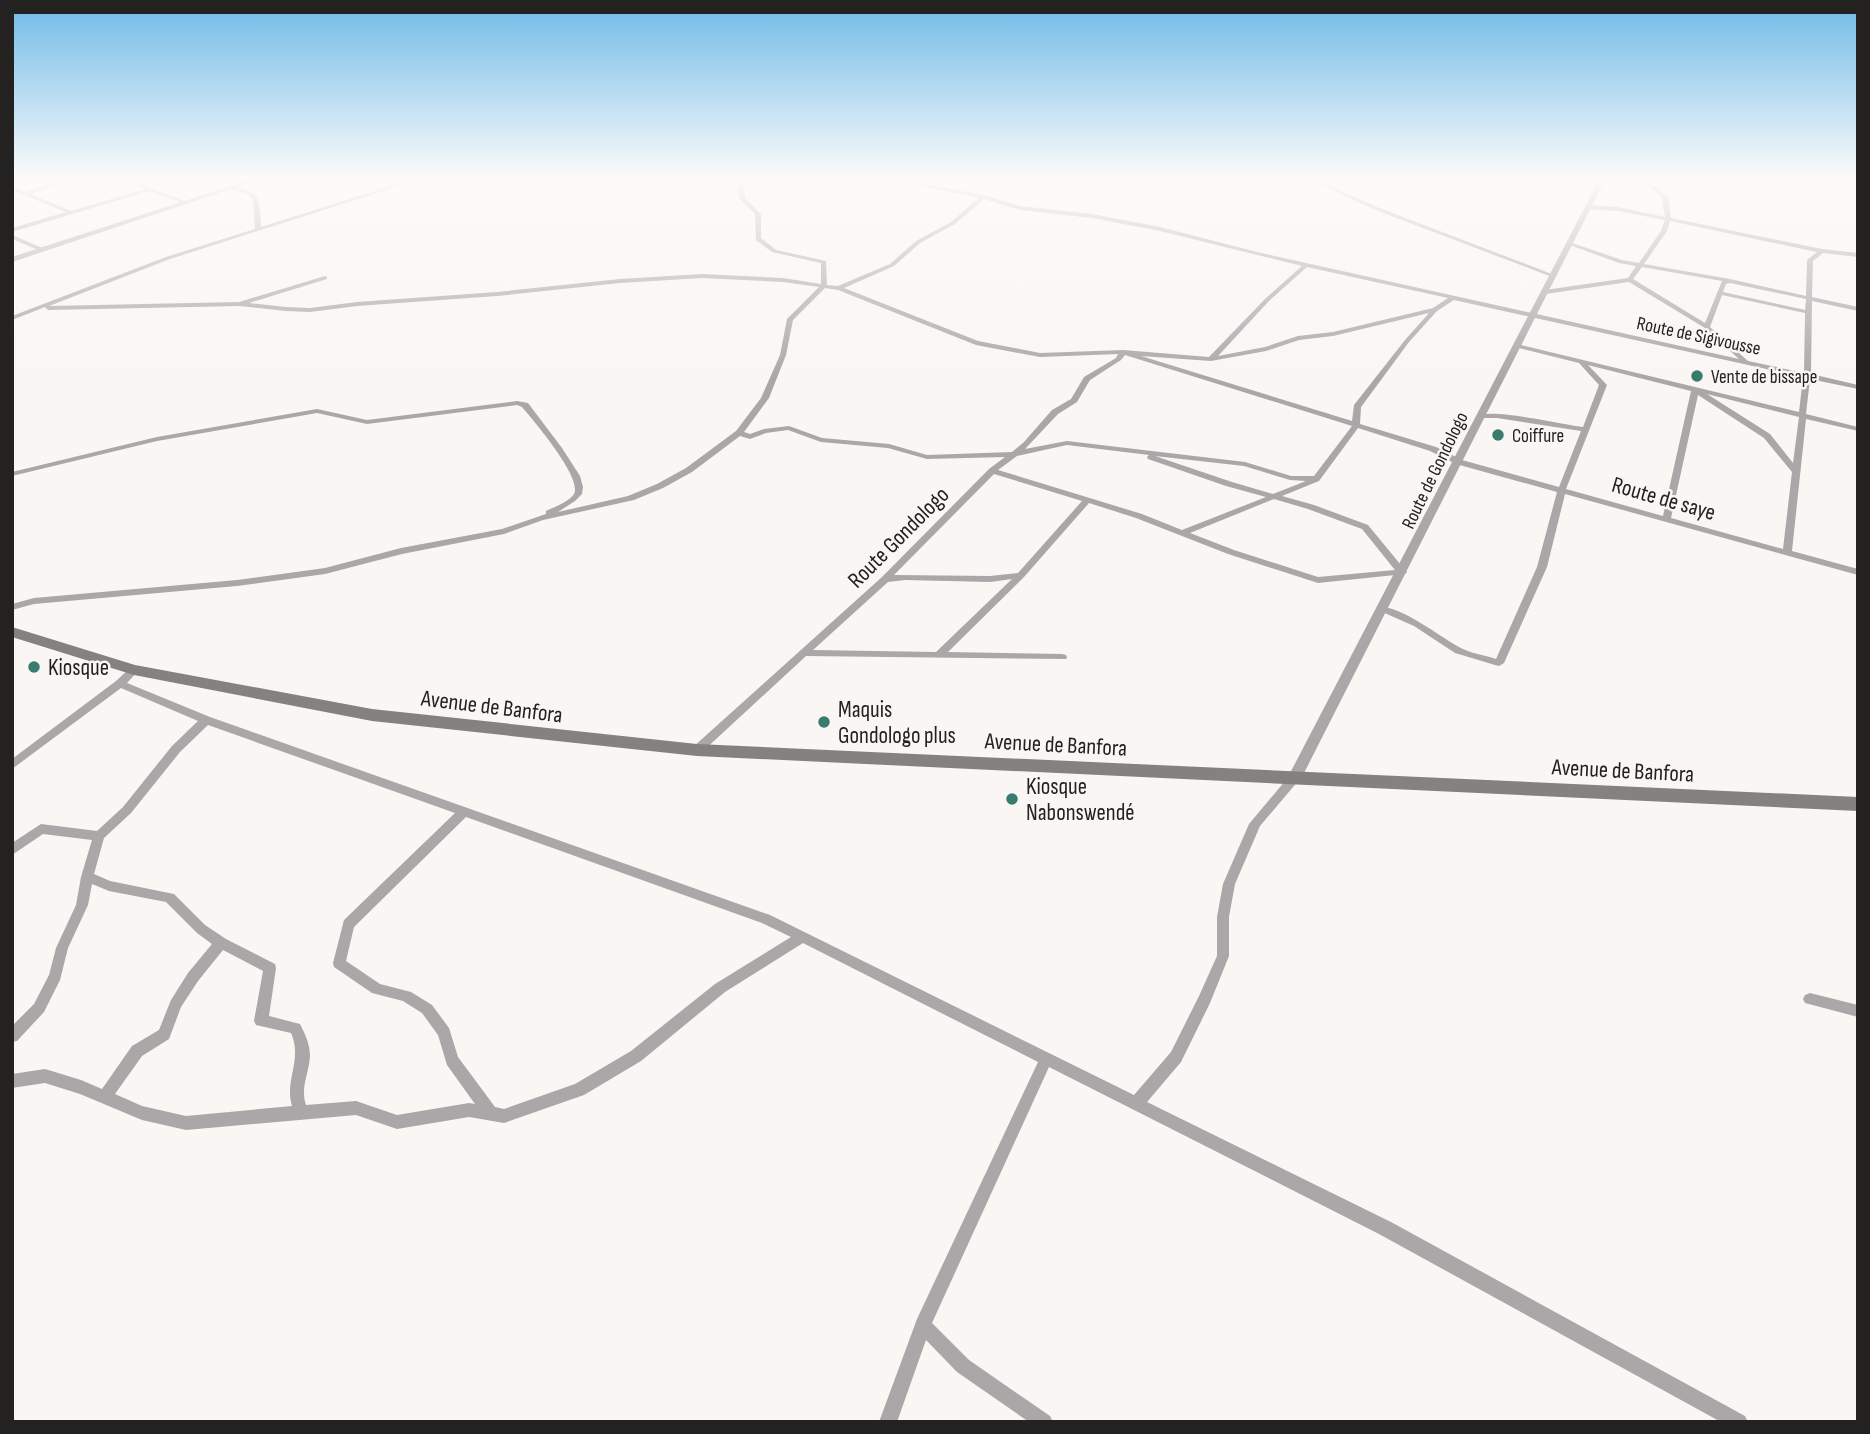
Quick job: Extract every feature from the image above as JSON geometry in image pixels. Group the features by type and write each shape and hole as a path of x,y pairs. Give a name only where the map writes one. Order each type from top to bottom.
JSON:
{"main road":[{"name":"Avenue de Banfora","path":"12,632 134,670 372,715 697,751 1858,804"}],"street":[{"path":"31,245 43,250"},
{"path":"12,260 59,245"},
{"path":"12,318 209,245"},
{"path":"12,607 34,601 237,583 325,571 401,551 504,531 541,518 631,498 660,486 689,470 739,433 765,398 783,355 790,319 824,286 824,262 774,251 766,245"},
{"path":"839,288 892,265 915,245"},
{"name":"Route de Sigivousse","path":"1225,245 1858,387"},
{"path":"1473,245 1554,276"},
{"name":"Route de Gondologo","path":"1295,777 1570,245"},
{"path":"1573,245 1621,262 1730,281 1858,309"},
{"path":"1630,280 1654,245"},
{"path":"1792,245 1858,255"},
{"path":"1787,552 1807,375 1810,260 1822,251"},
{"path":"1211,359 1267,300 1306,265"},
{"path":"35,309 80,305 239,304 301,310 362,303 443,299 667,276 752,276 839,288 976,343 1040,355 1123,352 1211,359 1435,310"},
{"path":"239,304 325,278"},
{"path":"1545,292 1630,280 1707,327 1747,362"},
{"path":"1707,327 1723,283 1730,281"},
{"path":"1719,293 1808,312"},
{"path":"1182,533 1316,479 1356,426 1357,407 1407,341 1435,310 1454,297"},
{"path":"1517,346 1858,429"},
{"name":"Route de saye","path":"1123,352 1433,449 1459,462 1858,572"},
{"name":"Route Gondologo","path":"697,751 885,579 992,471 1027,443 1050,416 1074,400 1087,379 1119,359 1123,352"},
{"path":"1383,609 1417,624 1458,651 1499,663 1542,567 1562,489 1603,385 1582,363"},
{"path":"1695,390 1767,436 1796,472"},
{"path":"1667,519 1695,390"},
{"path":"12,474 157,439 317,411 357,422 367,422 517,402 525,405 568,461 580,488 578,495 541,518"},
{"path":"1480,416 1497,416 1586,430"},
{"path":"739,433 750,437 764,431 789,428 821,440 889,446 927,457 1009,455 1068,443 1245,464 1290,478 1316,479"},
{"path":"1131,451 1365,527 1402,572"},
{"path":"992,471 1318,580 1402,572"},
{"path":"939,655 1021,575 1087,501"},
{"path":"885,579 905,576 950,580 990,579 1021,575"},
{"path":"802,653 1062,657"},
{"path":"12,765 120,684 134,670"},
{"path":"120,684 206,720 766,919 1385,1228 1740,1422"},
{"path":"12,1035 39,1008 55,976 62,948 82,905 99,836 127,810 176,749 206,720"},
{"path":"1136,1104 1176,1057 1210,988 1223,956 1223,918 1229,884 1255,824 1295,777"},
{"path":"464,812 348,924 339,963 377,989 407,996 427,1009 444,1032 452,1060 491,1114"},
{"path":"12,850 41,829 99,836"},
{"path":"87,877 109,886 170,898 201,929 221,943 270,968 261,1021 295,1028 303,1043 303,1069 295,1091 301,1111"},
{"path":"12,1081 45,1076 81,1087 142,1113 186,1123 356,1108 397,1122 469,1110 503,1116 579,1090 636,1056 720,988 803,937"},
{"path":"104,1098 137,1051 164,1034 181,995 221,943"},
{"path":"1810,999 1858,1011"},
{"path":"888,1422 923,1325 1046,1059"},
{"path":"923,1325 962,1366 1044,1422"}],"place":[{"name":"Vente de bissape","path":"1697,376"},
{"name":"Coiffure","path":"1498,435"},
{"name":"Kiosque","path":"34,667"},
{"name":"Maquis Gondologo plus","path":"824,722"},
{"name":"Kiosque Nabonswendé","path":"1012,799"}]}
